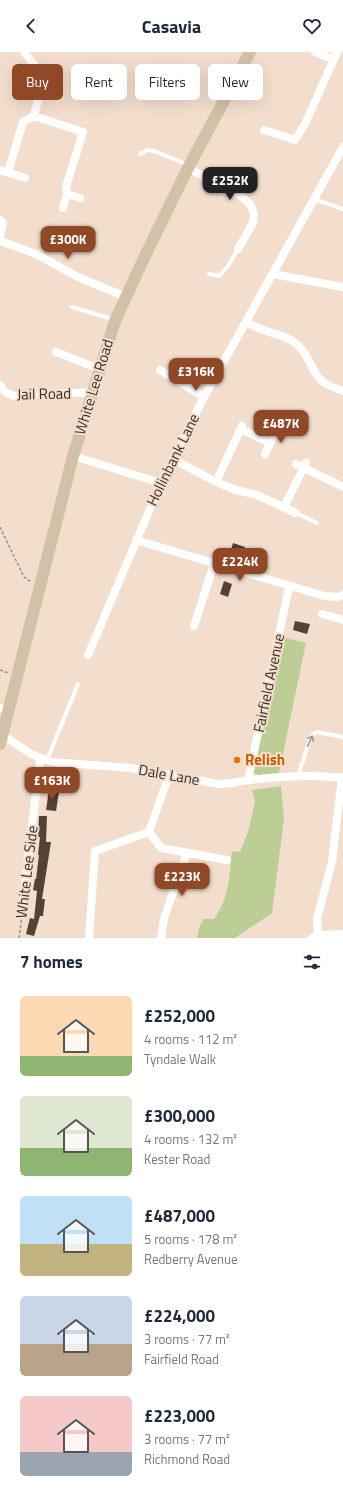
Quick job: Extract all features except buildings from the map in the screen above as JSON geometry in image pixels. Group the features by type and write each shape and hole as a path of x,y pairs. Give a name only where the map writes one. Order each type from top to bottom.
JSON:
{"main road":[{"name":"White Lee Road","path":"1,740 4,709 40,588 73,456 115,320 188,166 250,52"}],"street":[{"path":"24,52 36,67 42,83 34,116"},
{"path":"264,130 295,140 306,122 335,56 315,52"},
{"path":"25,178 4,171 23,122 34,116 83,132 66,187 68,194 63,208"},
{"name":"Hollinbank Lane","path":"88,655 161,484 204,397 343,147"},
{"path":"188,166 240,195 250,204 254,214 253,223 238,249"},
{"path":"68,194 80,198"},
{"path":"0,220 3,223 0,236"},
{"path":"0,241 36,254 78,277 126,297"},
{"path":"273,274 343,287"},
{"path":"246,322 294,342 306,353 313,369 320,379 330,386 343,391"},
{"path":"56,352 99,369"},
{"path":"160,370 204,397"},
{"name":"Jail Road","path":"0,384 5,392 14,396 92,392"},
{"path":"265,454 278,425"},
{"path":"216,482 241,428 270,443"},
{"path":"73,456 161,484"},
{"path":"173,460 216,482 236,490 257,495 296,513"},
{"path":"284,507 302,465 343,487"},
{"path":"136,540 289,587 324,596 338,597 343,595"},
{"path":"194,626 214,564"},
{"name":"Fairfield Avenue","path":"248,780 289,587"},
{"path":"322,614 343,620"},
{"name":"Dale Lane","path":"1,740 44,760 130,768 220,784 233,784 248,780 298,776 320,775 342,778"},
{"name":"White Lee Side","path":"22,909 44,760"},
{"path":"149,832 169,775"},
{"path":"342,778 332,862 317,919 315,937 343,934"},
{"path":"149,832 161,848 228,860"},
{"path":"88,938 95,851 149,832"},
{"path":"161,938 164,918 187,853"}],"lane":[{"path":"140,154 148,150 154,150 188,166"},
{"path":"314,199 343,209"},
{"path":"209,274 219,276 228,266 238,249"},
{"path":"72,307 115,320"},
{"path":"296,513 317,523"},
{"path":"44,760 78,684"},
{"path":"298,776 311,736 316,732 343,737"}],"path":[{"path":"0,528 24,578 40,588"},
{"name":"White Lee Side","path":"19,938 22,909"}],"green space":[{"path":"282,637 306,643 279,773 258,775 254,773 253,768"},
{"path":"281,786 284,819 272,913 235,938 197,938 200,925 204,919 214,919 226,894 232,851 240,852 248,832 255,802 252,790"}],"place":[{"name":"Relish","path":"237,760"}]}
